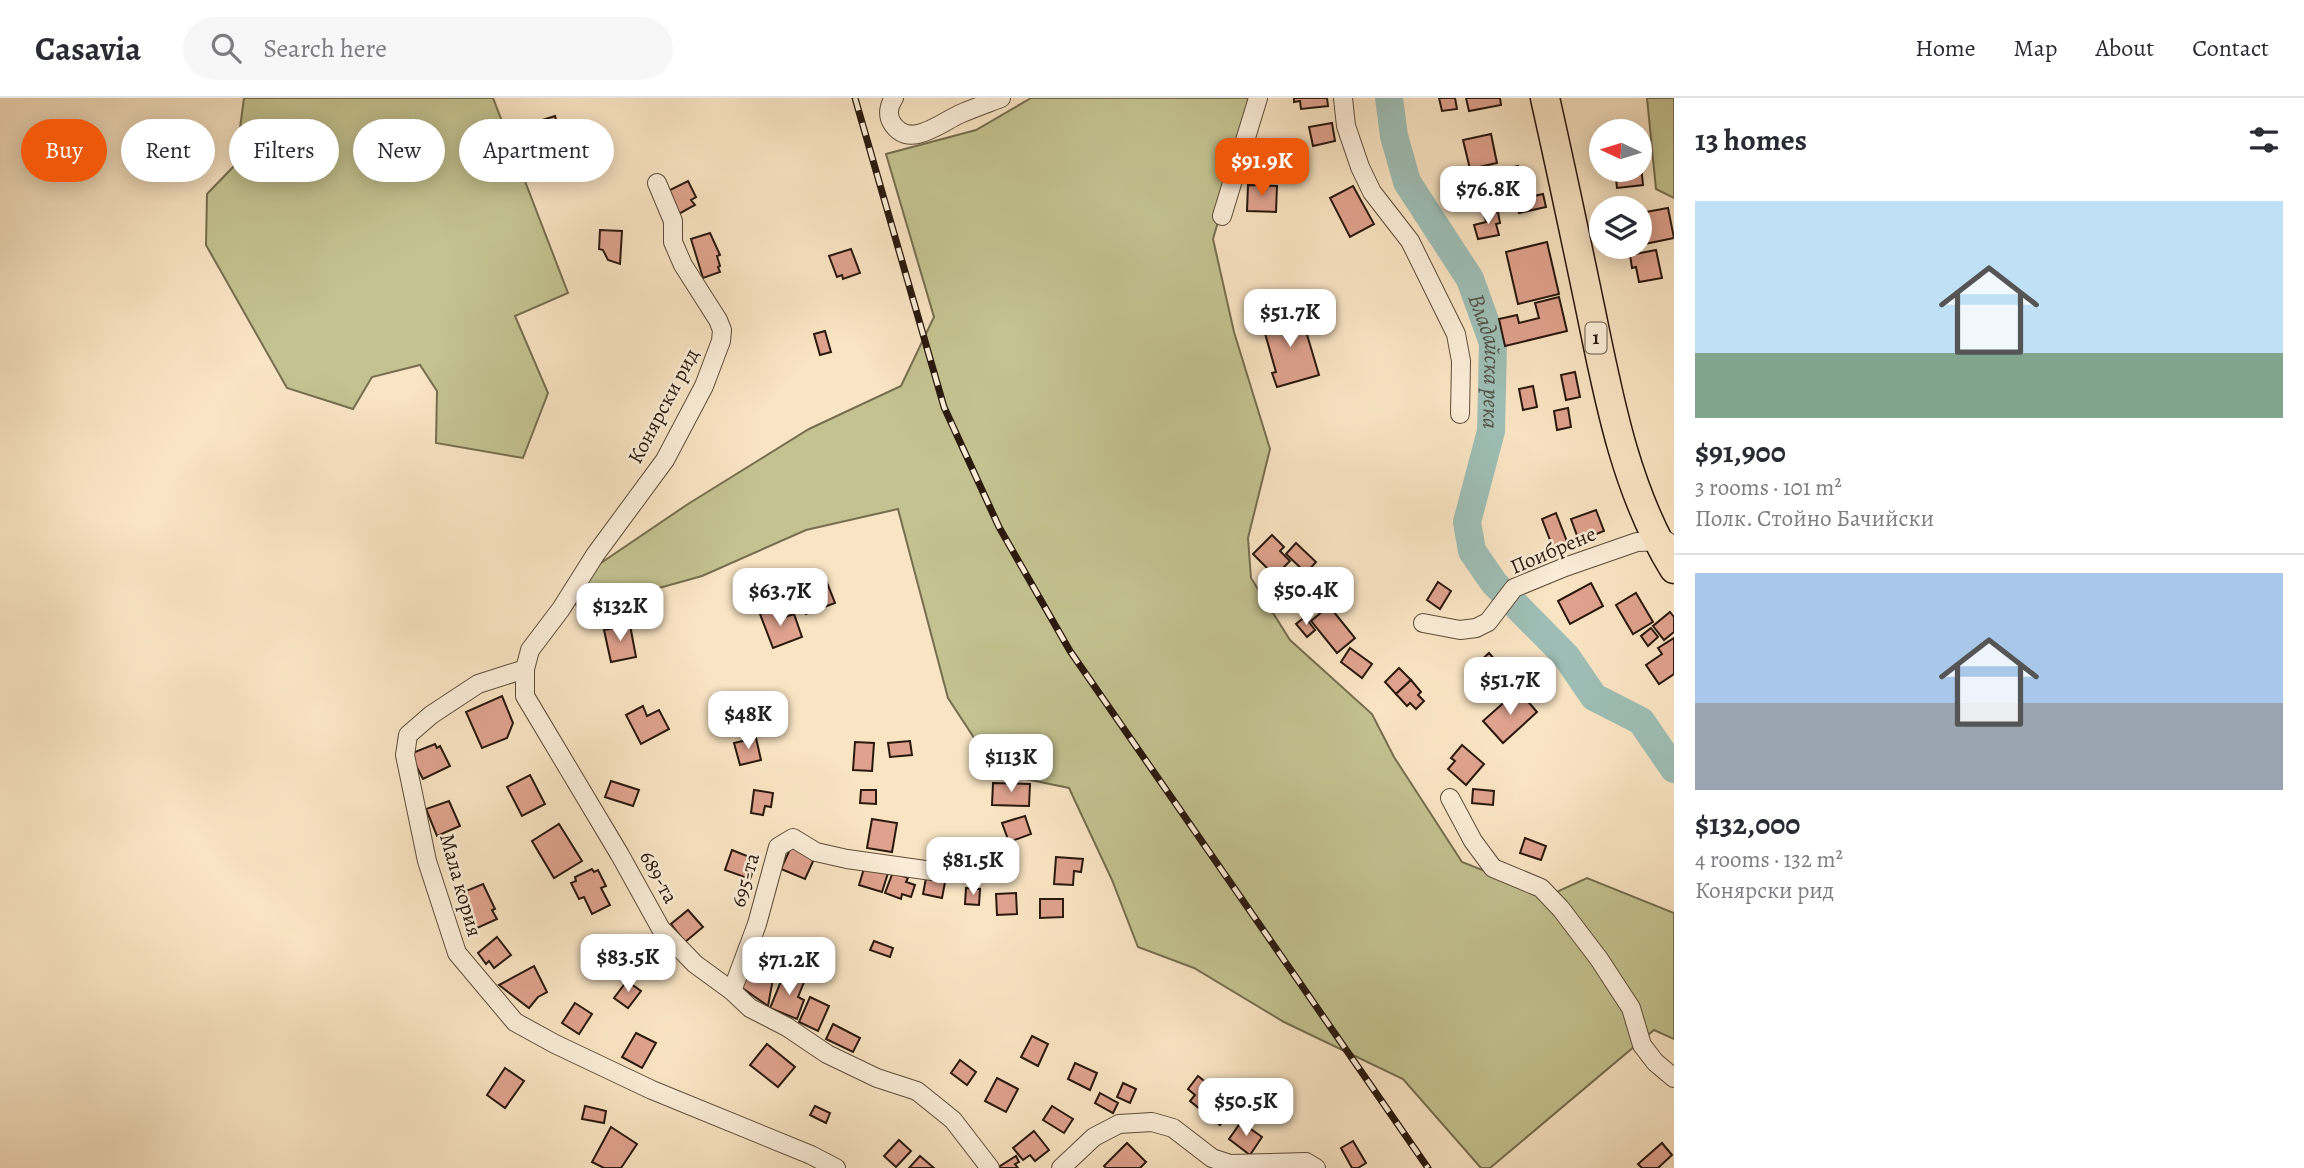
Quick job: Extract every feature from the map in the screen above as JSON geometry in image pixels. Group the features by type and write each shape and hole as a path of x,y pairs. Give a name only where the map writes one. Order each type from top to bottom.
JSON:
{"main road":[{"name":"1","path":"1545,98 1613,419 1633,481 1666,541 1674,569"}],"street":[{"path":"894,98 889,105 890,121 899,132 913,135 928,132 958,115 1001,98"},
{"path":"1222,216 1258,98"},
{"path":"1343,98 1346,126 1360,167 1372,192 1410,241 1456,334 1461,361 1460,414"},
{"name":"Конярски рид","path":"525,669 530,650 665,460 704,386 721,341 722,330 718,320 683,265 673,242 673,221 657,183"},
{"name":"Поибрене","path":"1423,623 1460,630 1476,628 1488,622 1514,588 1637,542 1666,541"},
{"name":"689-та","path":"525,669 525,696 662,929 695,964 750,1008 787,1027 827,1054 877,1078 917,1091 953,1120 990,1168"},
{"name":"Мала кория","path":"525,669 478,684 431,715 408,735 405,755 427,861 457,953 515,1022 652,1090 811,1155 836,1168"},
{"path":"1450,798 1473,841 1493,868 1541,888 1561,909 1599,959 1631,1008 1642,1045 1655,1062 1674,1078"},
{"name":"695-та","path":"732,991 757,924 778,846 793,838 816,852 847,859 932,870 960,853"},
{"path":"1061,1168 1094,1137 1119,1124 1152,1122 1173,1128 1212,1158 1230,1164 1251,1166 1272,1161 1306,1162 1316,1168"}],"shaded area":[{"path":"244,98 493,98 501,119 459,119 459,182 525,182 568,293 515,316 548,393 523,458 436,443 437,391 420,365 372,377 353,409 287,388 206,245 207,194 229,171 229,182 339,182 339,119 241,119"},
{"path":"1031,98 1254,98 1213,239 1234,332 1270,449 1248,538 1251,578 1290,640 1372,714 1394,757 1462,862 1548,896 1587,878 1674,913 1674,1039 1654,1030 1490,1168 1481,1168 1403,1079 1284,1022 1194,968 1138,947 1112,880 1069,788 997,773 948,698 898,509 806,530 702,576 580,610 564,588 688,504 809,429 901,386 934,317 886,154 976,130"},
{"path":"1647,98 1674,98 1674,198 1656,189 1652,119 1649,119"}],"building":[{"path":"1294,98 1327,98 1328,106 1301,109 1300,101 1294,102"},
{"path":"1439,98 1455,98 1457,109 1442,111"},
{"path":"1466,98 1500,98 1501,105 1469,111"},
{"path":"1332,123 1335,141 1313,146 1309,127"},
{"path":"1491,134 1497,163 1470,169 1463,140"},
{"path":"1297,147 1300,177 1275,180 1272,150"},
{"path":"1246,153 1262,155 1261,174 1244,172"},
{"path":"1518,166 1525,195 1484,204 1477,175"},
{"path":"688,181 696,197 691,200 695,205 675,216 664,193"},
{"path":"1616,182 1643,182 1643,185 1617,188"},
{"path":"1248,185 1277,186 1276,212 1247,211"},
{"path":"1353,186 1374,224 1350,237 1330,198"},
{"path":"1543,194 1546,207 1519,213 1516,200"},
{"path":"1668,208 1674,238 1652,243 1652,211"},
{"path":"1498,212 1500,223 1496,224 1499,235 1478,239 1474,225 1486,222 1484,215"},
{"path":"600,230 622,231 620,264 608,260 603,250 599,249"},
{"path":"710,233 720,255 717,256 720,272 703,278 691,239"},
{"path":"1547,242 1559,294 1518,304 1506,252"},
{"path":"851,249 860,273 843,279 842,275 837,277 829,256"},
{"path":"1656,250 1662,278 1639,282 1636,267 1632,268 1631,259 1652,259 1652,251"},
{"path":"1559,297 1567,331 1505,346 1499,319 1517,315 1519,323 1539,318 1535,303"},
{"path":"1300,311 1319,375 1277,387 1272,373 1276,372 1262,323"},
{"path":"825,331 831,352 820,355 814,334"},
{"path":"1575,372 1580,397 1566,400 1561,375"},
{"path":"1533,386 1537,407 1523,410 1519,389"},
{"path":"1568,408 1571,427 1557,430 1554,411"},
{"path":"1596,510 1604,531 1579,541 1571,519"},
{"path":"1556,513 1569,547 1555,553 1542,519"},
{"path":"1272,535 1284,547 1280,551 1290,561 1275,576 1253,554"},
{"path":"1296,543 1316,562 1306,573 1286,554"},
{"path":"824,575 835,603 806,614 795,586"},
{"path":"1438,582 1451,591 1440,609 1427,600"},
{"path":"1591,583 1603,606 1570,624 1558,601"},
{"path":"1636,593 1653,622 1633,634 1616,605"},
{"path":"1329,606 1355,638 1337,653 1311,621"},
{"path":"778,607 782,618 794,614 802,637 773,648 760,614"},
{"path":"1670,612 1674,617 1674,632 1664,640 1653,626"},
{"path":"1305,617 1315,630 1307,637 1296,624"},
{"path":"630,625 636,657 611,662 604,630"},
{"path":"1651,628 1658,637 1648,646 1641,636"},
{"path":"1674,638 1674,674 1659,684 1646,665 1662,654 1658,648"},
{"path":"1350,648 1372,664 1362,678 1341,662"},
{"path":"1489,653 1503,669 1485,691 1468,672"},
{"path":"1399,668 1411,680 1396,694 1385,682"},
{"path":"1411,680 1421,692 1418,695 1424,701 1416,709 1410,703 1407,706 1396,694"},
{"path":"1518,690 1537,712 1503,743 1483,721"},
{"path":"502,696 513,723 507,738 482,748 466,712"},
{"path":"643,706 647,716 659,710 669,729 641,744 626,715"},
{"path":"756,738 761,760 740,765 734,743"},
{"path":"910,741 912,755 890,757 888,743"},
{"path":"855,742 874,743 872,771 853,770"},
{"path":"435,744 437,748 440,746 450,766 423,779 410,754"},
{"path":"1462,745 1484,764 1466,785 1448,769 1455,761 1451,758"},
{"path":"530,775 545,804 522,816 507,787"},
{"path":"611,781 639,790 633,806 605,797"},
{"path":"993,783 1030,784 1029,806 992,805"},
{"path":"1473,789 1494,791 1493,805 1472,803"},
{"path":"754,790 773,793 771,807 765,806 763,815 751,813"},
{"path":"861,790 876,790 876,804 860,803"},
{"path":"449,801 460,826 437,836 426,809"},
{"path":"1025,816 1031,834 1009,842 1002,823"},
{"path":"872,819 897,823 892,852 867,848"},
{"path":"559,824 582,861 554,878 532,841"},
{"path":"1525,838 1546,846 1541,860 1520,853"},
{"path":"791,847 815,857 805,879 781,869"},
{"path":"732,850 757,860 750,879 725,870"},
{"path":"1056,857 1083,859 1081,872 1074,871 1073,885 1054,884"},
{"path":"865,865 888,873 882,892 859,885"},
{"path":"592,869 594,872 598,870 606,886 601,888 610,905 592,914 584,897 579,899 571,883 576,881 575,877"},
{"path":"893,872 908,878 906,882 915,885 911,897 902,894 901,899 885,893"},
{"path":"927,873 946,877 942,898 923,894"},
{"path":"483,884 497,919 475,929 459,894"},
{"path":"966,888 980,889 979,905 965,904"},
{"path":"1016,893 1017,914 997,915 996,894"},
{"path":"1040,899 1063,899 1063,917 1040,918"},
{"path":"688,910 703,927 685,942 671,924"},
{"path":"497,937 511,955 494,968 489,961 486,964 478,953"},
{"path":"874,941 893,948 890,957 870,950"},
{"path":"534,966 547,992 538,997 529,1008 499,985"},
{"path":"747,966 753,968 752,974 773,979 768,1006 741,987"},
{"path":"784,974 804,982 798,997 804,1000 797,1019 770,1008"},
{"path":"627,981 641,991 628,1008 614,998"},
{"path":"810,997 829,1006 818,1031 799,1022"},
{"path":"575,1003 592,1014 579,1034 562,1023"},
{"path":"833,1024 860,1038 853,1052 826,1039"},
{"path":"636,1033 656,1043 642,1068 622,1057"},
{"path":"1032,1036 1048,1044 1038,1066 1021,1057"},
{"path":"767,1044 795,1067 778,1087 750,1065"},
{"path":"960,1060 976,1072 967,1085 951,1073"},
{"path":"1075,1063 1097,1073 1090,1090 1068,1079"},
{"path":"505,1068 524,1081 505,1108 487,1095"},
{"path":"1198,1076 1235,1106 1220,1125 1190,1101 1195,1095 1188,1089"},
{"path":"997,1078 1018,1089 1006,1112 985,1101"},
{"path":"1123,1083 1136,1089 1130,1103 1117,1097"},
{"path":"1100,1093 1118,1103 1113,1113 1095,1103"},
{"path":"585,1106 606,1111 604,1123 582,1119"},
{"path":"815,1106 830,1113 826,1123 810,1115"},
{"path":"1052,1106 1073,1119 1064,1133 1043,1120"},
{"path":"1241,1122 1262,1137 1250,1155 1229,1139"},
{"path":"611,1127 637,1144 621,1168 604,1168 592,1162"},
{"path":"1034,1131 1049,1150 1035,1161 1030,1155 1023,1160 1013,1148"},
{"path":"899,1140 911,1151 896,1167 884,1156"},
{"path":"1353,1141 1366,1163 1358,1168 1352,1168 1341,1148"},
{"path":"1127,1143 1146,1162 1140,1168 1106,1168 1104,1166"},
{"path":"1662,1143 1672,1155 1658,1168 1642,1168 1638,1164"},
{"path":"920,1156 934,1168 909,1168"},
{"path":"1016,1156 1019,1162 1015,1164 1018,1168 997,1168"}],"waterway":[{"name":"Владайска река","path":"1389,98 1394,136 1407,182 1470,279 1493,343 1491,431 1467,522 1472,551 1494,583 1566,656 1594,697 1641,721 1674,769"}],"railway":[{"path":"855,98 944,407 999,527 1070,651 1428,1168"}]}
